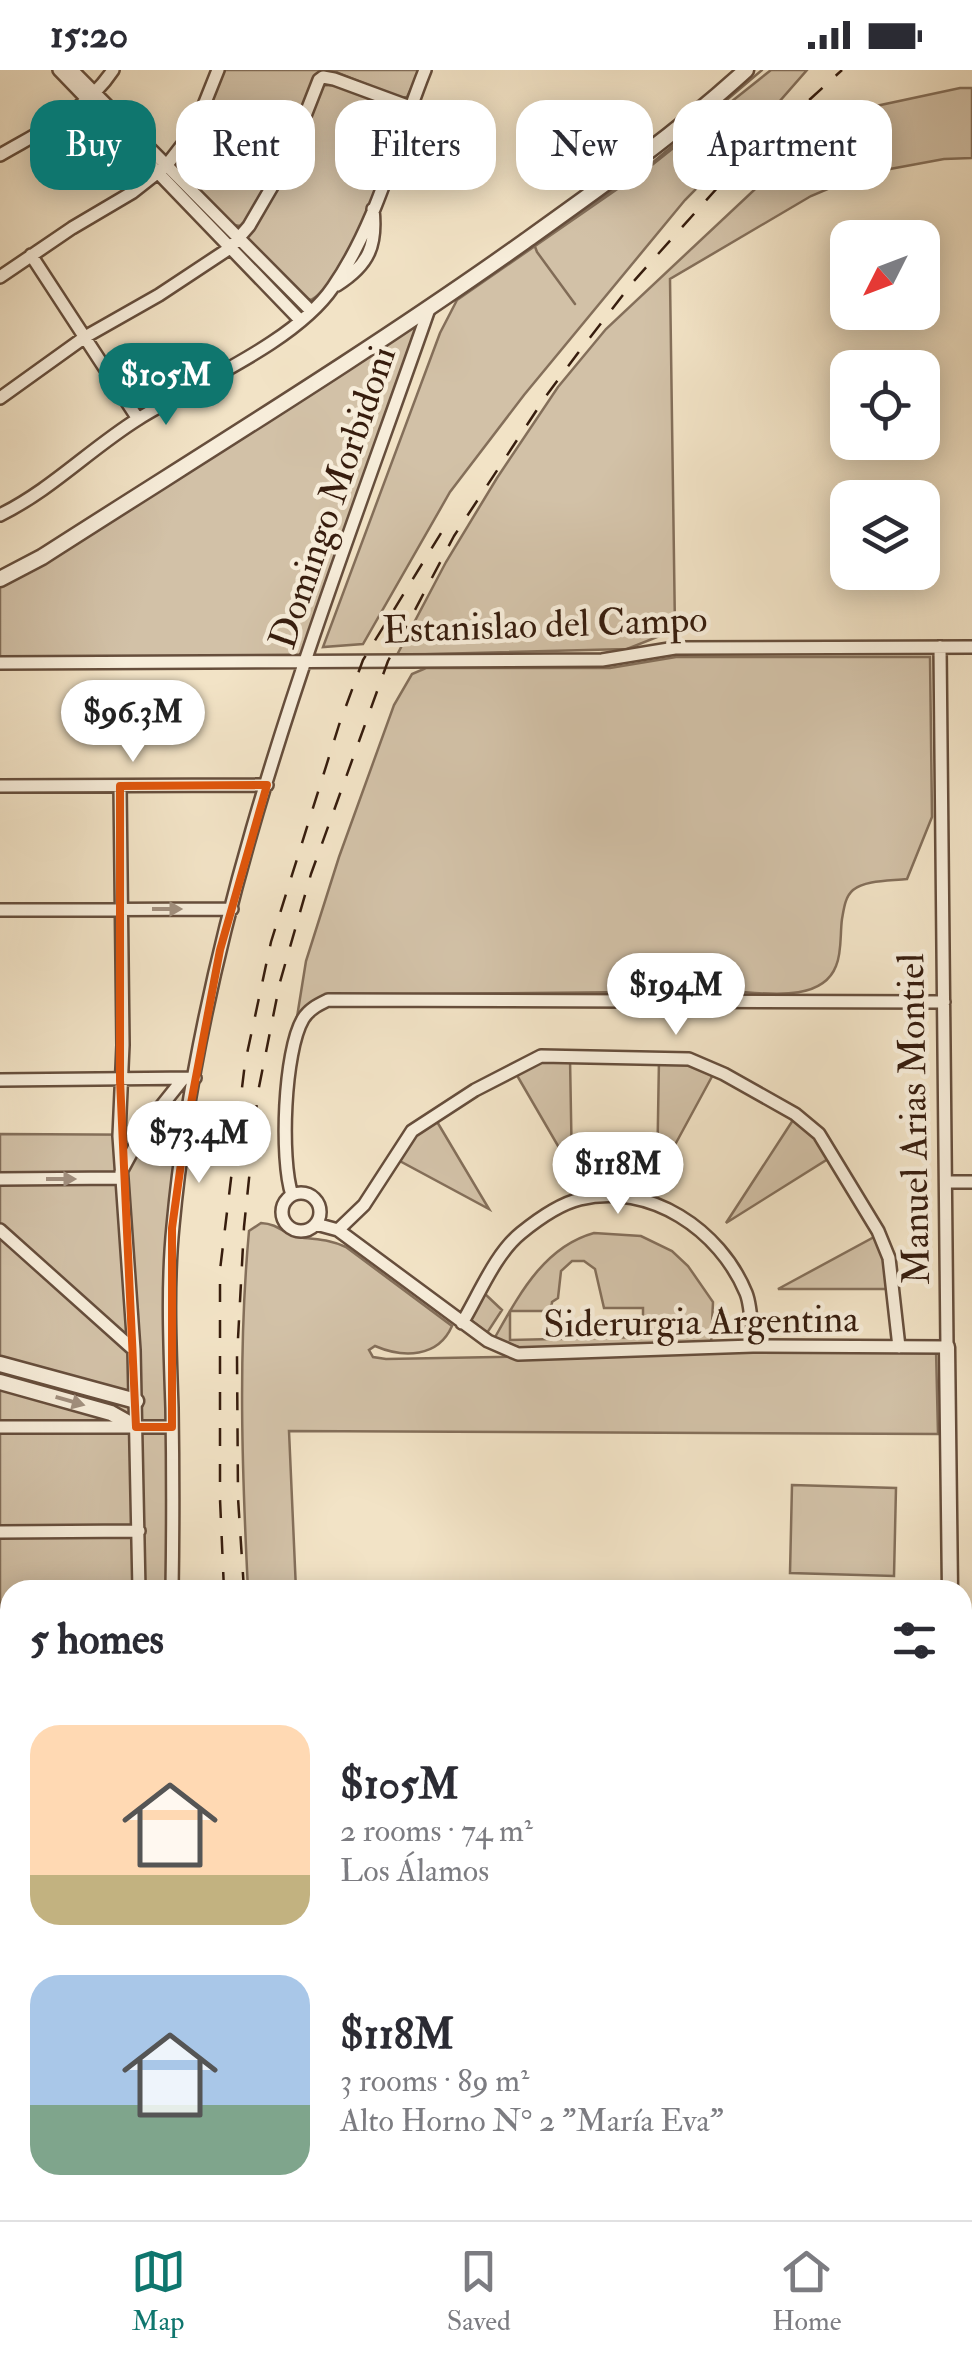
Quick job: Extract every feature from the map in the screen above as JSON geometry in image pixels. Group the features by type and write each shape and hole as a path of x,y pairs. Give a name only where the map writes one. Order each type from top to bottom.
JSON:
{"street":[{"path":"59,70 91,97 234,243 300,320"},
{"path":"72,70 91,97"},
{"path":"0,154 45,130 91,97 113,70"},
{"path":"0,277 133,192 162,169 194,130 218,70"},
{"path":"413,100 425,70"},
{"path":"0,579 42,557 430,309 648,154 746,70"},
{"path":"0,398 85,337 159,294 234,243 269,195 323,77 391,100"},
{"path":"0,515 48,488 138,419 218,376 300,320 360,266 375,240 373,208 381,190"},
{"path":"234,243 310,310"},
{"path":"31,255 138,419"},
{"name":"Domingo Morbidoni","path":"172,1580 172,1228 189,1078 267,785 306,661 430,309"},
{"name":"Manuel Arias Montiel","path":"940,647 950,1580"},
{"name":"Estanislao del Campo","path":"0,663 602,660 675,648 972,647"},
{"path":"0,786 267,785"},
{"path":"120,786 121,1175 134,1350 139,1580"},
{"path":"0,910 232,909"},
{"path":"316,1224 320,1211 317,1202 306,1194 292,1195 284,1151 295,1036 305,1016 328,1000 944,1002"},
{"path":"338,1230 364,1205 412,1132 475,1090 541,1056 689,1059 795,1114 819,1134 878,1231 890,1258 898,1347"},
{"path":"0,1080 189,1078"},
{"path":"121,1175 147,1124 189,1078"},
{"path":"0,1179 121,1175"},
{"path":"946,1182 972,1182"},
{"name":"Siderurgia Argentina","path":"292,1195 282,1210 287,1226 302,1231 316,1224 338,1230 462,1323 518,1354 752,1346 948,1348"},
{"path":"462,1323 518,1235 545,1216 581,1199 629,1198 694,1223 714,1242 748,1296 752,1346"},
{"path":"0,1230 134,1350"},
{"path":"0,1364 136,1402"},
{"path":"0,1382 111,1413 136,1427"},
{"path":"0,1427 172,1428"},
{"path":"0,1532 139,1530"}],"highlighted area":[{"path":"267,785 220,950 185,1135 172,1228 172,1427 136,1427 120,1080 120,786"}],"shaded area":[{"path":"225,70 331,70 316,75 308,100 210,100"},
{"path":"331,70 420,70 407,97 400,98"},
{"path":"771,70 807,70 781,100 733,100"},
{"path":"325,85 339,86 376,100 335,100 335,190 377,190 340,268 326,288 311,300 304,298 247,240 247,235 276,190 315,190 315,100"},
{"path":"972,88 972,158 892,169 892,103"},
{"path":"673,148 673,190 695,190 524,395 450,492 363,644 323,647 440,333 457,300 616,190 653,190 653,164"},
{"path":"200,190 266,190 250,219 241,226 233,225"},
{"path":"754,190 825,190 670,279 675,630 627,649 397,655 446,562 497,478 558,387 606,329"},
{"path":"422,317 301,657 0,658 0,584"},
{"path":"676,657 930,657 932,817 907,879 864,884 848,896 838,961 828,978 817,986 788,994 727,991 325,995 297,1017 306,961 339,857 394,705 412,674 426,668 610,668"},
{"path":"570,1058 572,1170 515,1072 542,1060"},
{"path":"659,1059 689,1061 715,1071 657,1178"},
{"path":"795,1117 817,1136 831,1157 726,1223"},
{"path":"436,1120 489,1209 398,1160 414,1133"},
{"path":"0,1134 185,1135 172,1228 172,1580 0,1580"},
{"path":"261,1223 293,1236 346,1247 452,1326 446,1337 429,1350 408,1353 375,1346 369,1350 373,1357 936,1349 938,1434 289,1431 296,1580 248,1580 242,1366 249,1231"},
{"path":"594,1233 641,1236 672,1251 688,1266 713,1302 711,1345 524,1349 494,1339 510,1311 534,1276 560,1250","holes":["572,1261 584,1261 595,1269 604,1308 643,1308 643,1337 510,1340 510,1311 551,1311 552,1302 558,1298 561,1271"]},
{"path":"876,1236 886,1259 891,1289 778,1289"},
{"path":"484,1293 502,1310 487,1333 471,1316"},
{"path":"792,1485 896,1488 894,1576 790,1573"}],"waterway":[{"path":"575,304 534,244 651,164 762,70"}],"railway":[{"path":"243,1580 238,1498 237,1357 244,1227 258,1092 280,982 311,874 388,661 454,536 578,353 633,282 736,167 842,70"},
{"path":"224,1580 220,1270 245,1063 271,942 363,660 446,525"}]}
